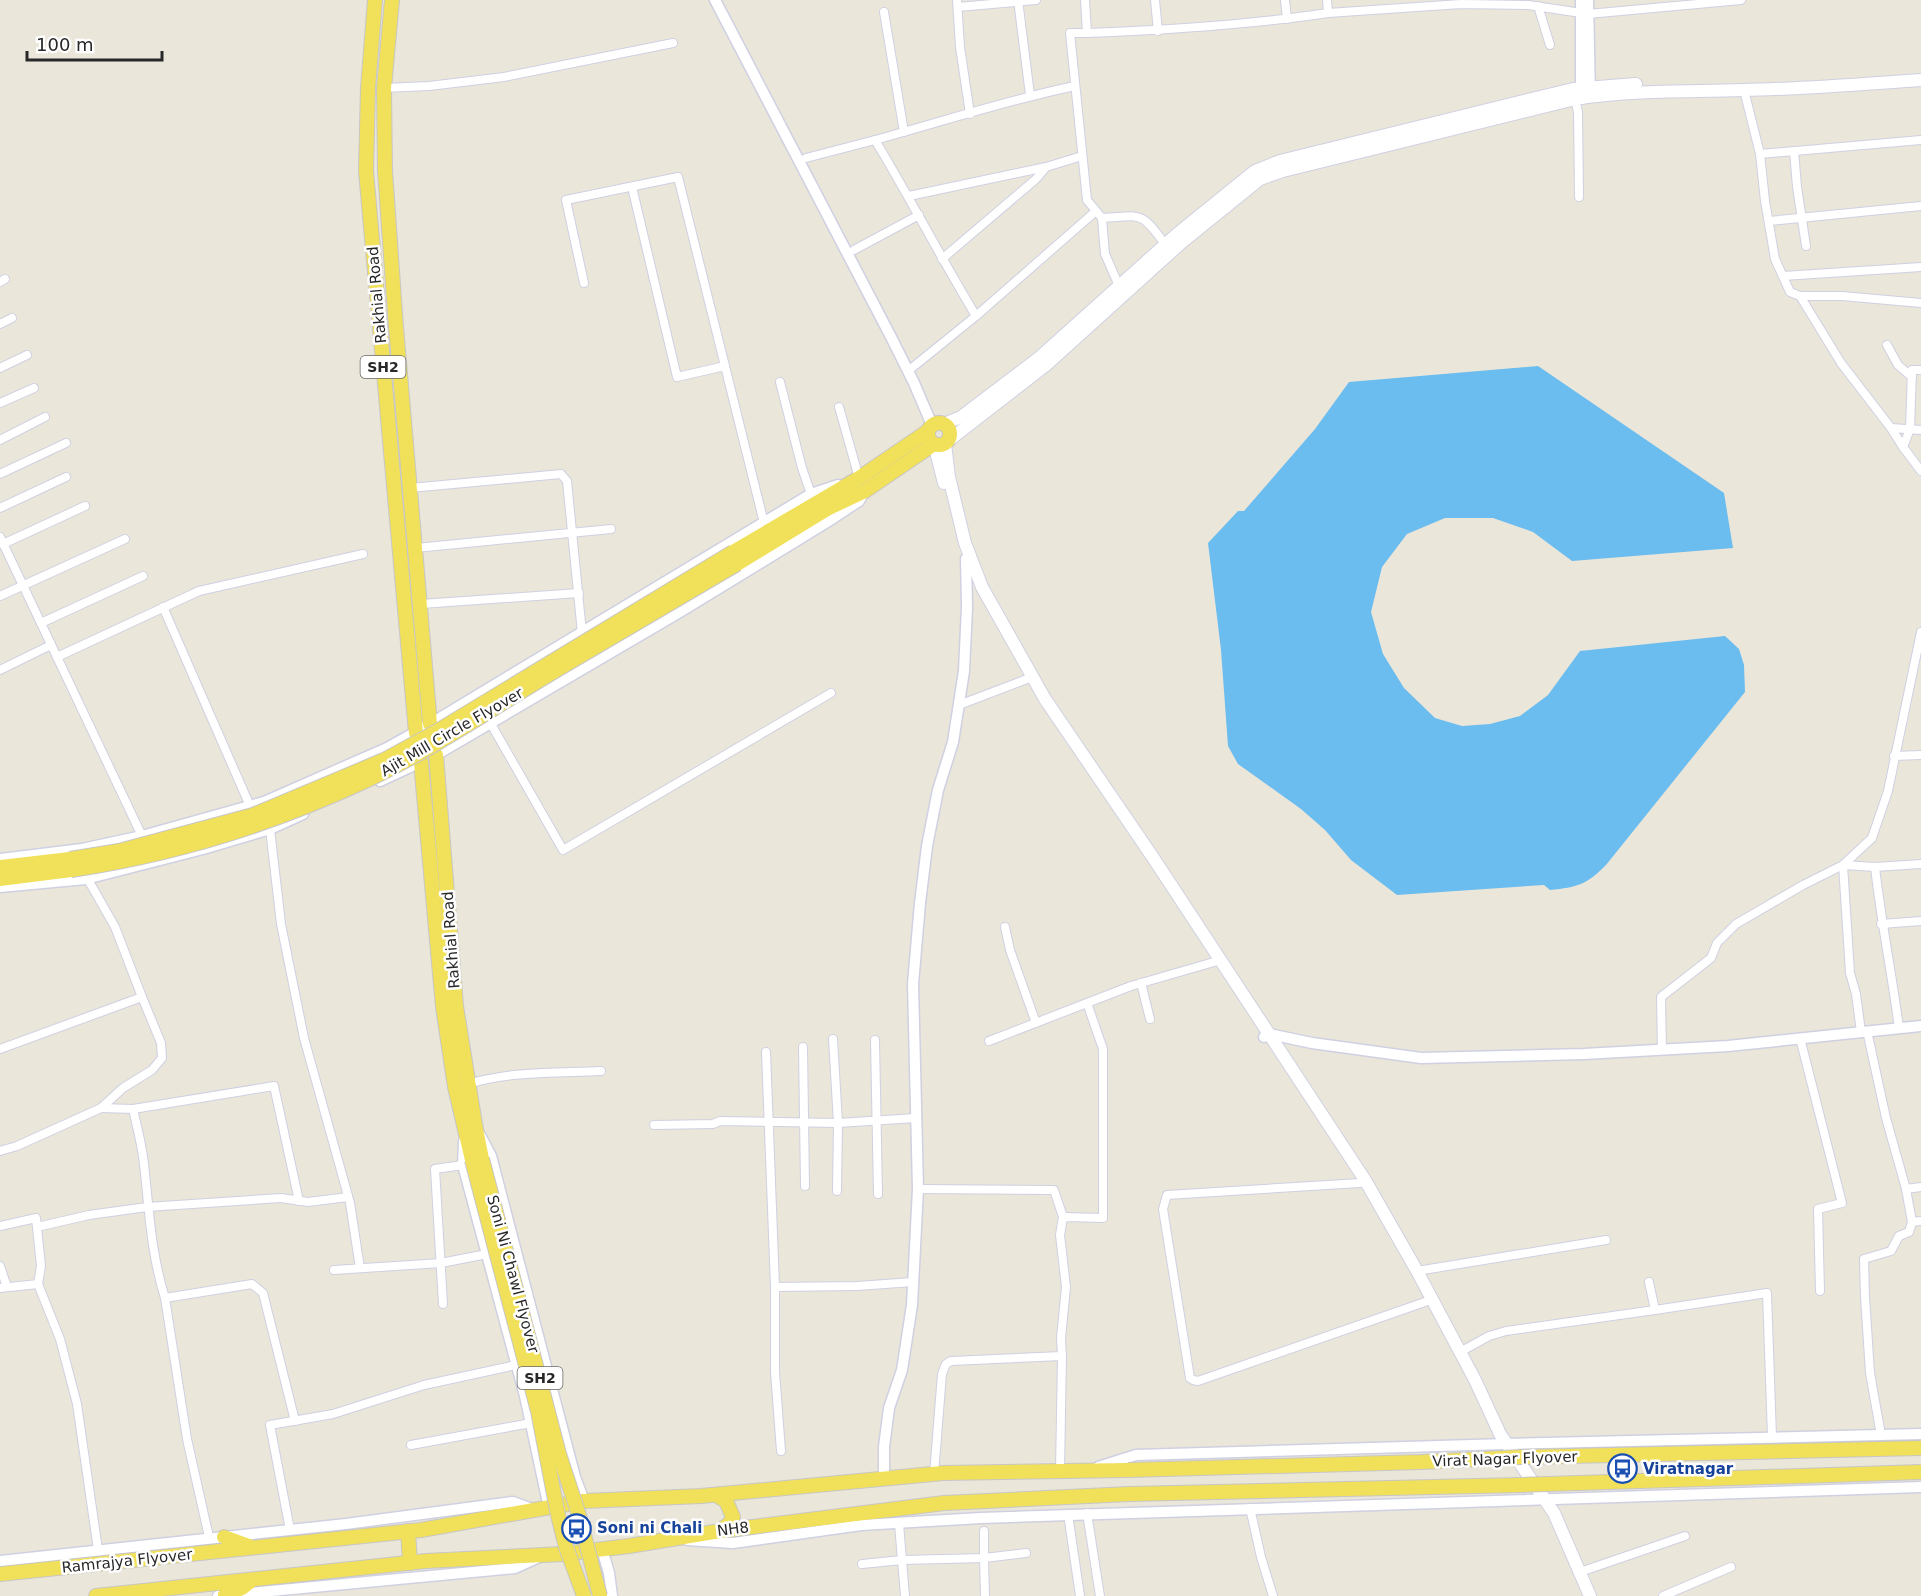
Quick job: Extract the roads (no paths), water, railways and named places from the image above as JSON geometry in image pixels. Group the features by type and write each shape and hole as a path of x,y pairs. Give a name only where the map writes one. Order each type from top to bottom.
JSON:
{"main road":[{"name":"Rakhial Road","path":"375,0 368,88 366,171 416,733"},
{"name":"Rakhial Road","path":"392,0 384,88 385,171 430,724"},
{"path":"942,443 928,439 936,426 961,417 995,393 1040,357 1165,244 1255,171 1280,161 1583,94 1921,72"},
{"path":"942,443 1046,365 1182,242 1260,179 1283,171 1583,94 1804,88 1921,80"},
{"path":"936,426 950,432 942,443 977,590 1040,702 1365,1180 1460,1352 1503,1444"},
{"name":"Ajit Mill Circle Flyover","path":"735,558 936,426"},
{"name":"Ajit Mill Circle Flyover","path":"0,879 71,865 253,815 384,760 735,558 826,509 866,491 942,443"},
{"path":"968,558 1045,699 1154,859 1360,1183 1503,1444 1540,1498 1554,1513 1590,1596"},
{"name":"Rakhial Road","path":"436,755 456,1006 468,1084 470,1125"},
{"name":"Rakhial Road","path":"421,762 443,1007 455,1086 470,1125"},
{"name":"Ajit Mill Circle Flyover","path":"0,867 71,865"},
{"name":"Soni Ni Chawl Flyover","path":"470,1125 472,1161 538,1411 561,1526 584,1596"},
{"name":"Soni Ni Chawl Flyover","path":"472,1161 578,1512 600,1596"},
{"name":"Virat Nagar Flyover","path":"1090,1470 1921,1448"},
{"path":"716,1495 934,1474 1090,1470"},
{"name":"Virat Nagar Flyover","path":"1107,1495 1532,1485 1921,1472"},
{"path":"716,1495 726,1501 732,1516 730,1523 720,1531"},
{"name":"Ramrajya Flyover","path":"0,1574 408,1531 584,1501 716,1495"},
{"name":"NH8","path":"253,1579 283,1583 410,1563 563,1554 720,1531 944,1503 1107,1495"},
{"path":"1540,1498 1582,1596"},
{"path":"408,1531 410,1563"},
{"path":"224,1537 253,1548"},
{"path":"225,1595 242,1588 253,1579"},
{"name":"Ramrajya Flyover","path":"96,1596 253,1579"}],"street":[{"path":"715,0 936,426"},
{"path":"722,0 913,367 936,426"},
{"path":"970,114 960,47 958,3 1036,0"},
{"path":"1085,0 1087,33"},
{"path":"1155,0 1158,31"},
{"path":"1285,0 1287,19"},
{"path":"1327,0 1328,13"},
{"path":"1581,0 1585,13"},
{"path":"1579,197 1578,112 1583,94 1585,13 1588,0"},
{"path":"1119,286 1105,254 1099,214 1087,200 1070,33 1158,31 1461,2 1516,2 1585,13 1667,3 1741,0"},
{"path":"1018,1 1030,95"},
{"path":"1538,6 1550,45"},
{"path":"884,12 904,132"},
{"path":"384,88 504,78 673,43"},
{"path":"806,158 970,114 1030,95 1075,86"},
{"path":"1744,90 1760,154 1775,259 1790,292 1800,296 1842,296 1921,303"},
{"path":"875,140 976,316"},
{"path":"1760,154 1921,140"},
{"path":"1794,151 1806,246"},
{"path":"909,196 1046,168 1082,156"},
{"path":"942,259 1046,168"},
{"path":"584,283 566,200 678,177 764,524"},
{"path":"632,187 677,377 725,366"},
{"path":"1768,221 1921,206"},
{"path":"913,367 1099,214 1136,215 1149,222 1165,244"},
{"path":"854,250 919,215"},
{"path":"1783,276 1921,267"},
{"path":"1800,296 1841,363 1921,471"},
{"path":"0,324 12,318"},
{"path":"1887,345 1898,364 1912,377"},
{"path":"0,369 27,355"},
{"path":"1903,447 1910,429 1912,370 1921,370"},
{"path":"780,382 811,494"},
{"path":"0,403 34,388"},
{"path":"0,859 82,849 142,836 264,802 416,733 811,494 860,478 839,407"},
{"path":"0,440 45,417"},
{"path":"1891,428 1921,430"},
{"path":"0,474 66,443"},
{"path":"410,488 561,474 567,481 582,633"},
{"path":"0,508 66,477"},
{"path":"0,887 86,879 179,856 270,829 421,762 491,724 827,522 859,501 866,491"},
{"path":"85,506 2,540 142,836"},
{"path":"416,548 611,530"},
{"path":"0,596 125,539"},
{"path":"57,657 199,591 363,554"},
{"path":"884,1479 884,1446 889,1408 902,1371 912,1305 918,1189 913,984 920,903 927,846 939,790 953,742 964,671 968,558"},
{"path":"41,623 143,576"},
{"path":"421,604 579,593"},
{"path":"163,607 250,806"},
{"path":"1662,1050 1661,997 1711,958 1717,943 1736,924 1803,885 1843,865 1872,838 1888,791 1921,632"},
{"path":"0,670 51,645"},
{"path":"959,705 1027,679"},
{"path":"491,724 564,850 831,693"},
{"path":"430,724 436,755"},
{"path":"416,733 421,762"},
{"path":"1894,756 1921,755"},
{"path":"270,829 281,924 304,1038 348,1197 360,1268"},
{"path":"0,1151 17,1146 101,1108 123,1088 153,1070 162,1058 161,1043 115,927 86,879 82,849"},
{"path":"1843,865 1875,867 1921,864"},
{"path":"1843,865 1850,973 1886,1118 1917,1222 1909,1232 1899,1236 1891,1251 1864,1259 1864,1297 1870,1373 1881,1435"},
{"path":"1875,867 1881,924 1890,963 1899,1028"},
{"path":"1881,924 1921,921"},
{"path":"1005,927 1010,950 1036,1023"},
{"path":"989,1041 1141,983 1215,962"},
{"path":"1141,983 1150,1019"},
{"path":"0,1049 141,997"},
{"path":"1063,1217 1103,1218 1102,1049 1087,1003"},
{"path":"1266,1036 1421,1058 1584,1054 1728,1046 1921,1026"},
{"path":"1800,1038 1842,1203 1818,1209 1820,1292"},
{"path":"833,1039 838,1123 837,1191"},
{"path":"875,1040 878,1194"},
{"path":"803,1047 805,1186"},
{"path":"766,1052 775,1287 775,1371 781,1451"},
{"path":"468,1084 503,1077 601,1071"},
{"path":"101,1108 133,1109 274,1086 299,1201"},
{"path":"133,1109 144,1162 147,1207 159,1280 165,1298 187,1439 209,1538"},
{"path":"654,1125 713,1124 720,1121 838,1123 916,1118"},
{"path":"470,1125 491,1156 575,1478 584,1501"},
{"path":"0,1561 290,1530 513,1502 542,1509 531,1423 487,1254 472,1161 435,1169 443,1304"},
{"path":"1360,1183 1167,1195 1163,1209 1190,1377 1198,1381 1425,1302"},
{"path":"1906,1189 1921,1187"},
{"path":"918,1189 1054,1190 1063,1217 1060,1235 1066,1287 1061,1338 1060,1470"},
{"path":"37,1227 89,1215 147,1207 281,1198 308,1202 348,1197"},
{"path":"0,1226 36,1218 40,1266 38,1284 60,1339 77,1404 98,1550"},
{"path":"1417,1271 1606,1240"},
{"path":"334,1270 441,1263 487,1254"},
{"path":"0,1266 3,1287 38,1284"},
{"path":"775,1287 857,1286 913,1282"},
{"path":"1649,1282 1655,1310"},
{"path":"165,1298 252,1284 263,1293 295,1420"},
{"path":"1460,1352 1489,1336 1506,1331 1767,1293 1772,1437"},
{"path":"934,1474 942,1374 946,1364 951,1361 1062,1356"},
{"path":"290,1530 270,1425 333,1414 424,1385 516,1365"},
{"path":"411,1445 531,1423"},
{"path":"1090,1470 1136,1455 1921,1434"},
{"path":"670,1539 733,1543 861,1526 1087,1513 1921,1487"},
{"path":"1107,1495 1107,1513"},
{"path":"1250,1508 1273,1596"},
{"path":"1087,1513 1100,1596"},
{"path":"1068,1514 1080,1596"},
{"path":"899,1524 905,1596"},
{"path":"984,1531 985,1596"},
{"path":"1580,1572 1621,1556 1629,1556 1685,1536"},
{"path":"602,1549 609,1573 612,1596"},
{"path":"862,1564 902,1560 984,1558 1026,1553"},
{"path":"563,1554 578,1596"},
{"path":"218,1596 283,1583 312,1592 515,1568 545,1555"},
{"path":"1663,1596 1731,1567"}],"water":[{"path":"1538,366 1724,493 1733,548 1572,561 1533,532 1493,518 1445,518 1407,534 1382,567 1371,612 1383,654 1404,688 1435,718 1462,726 1490,724 1520,716 1548,695 1580,651 1725,636 1739,649 1744,665 1745,692 1606,865 1587,881 1568,888 1550,890 1544,885 1397,895 1351,860 1325,830 1301,809 1238,764 1228,746 1221,650 1208,543 1238,511 1244,511 1315,429 1349,382"}],"place":[{"name":"Viratnagar","path":"1622,1469"},
{"name":"Soni ni Chali","path":"576,1528"}]}
